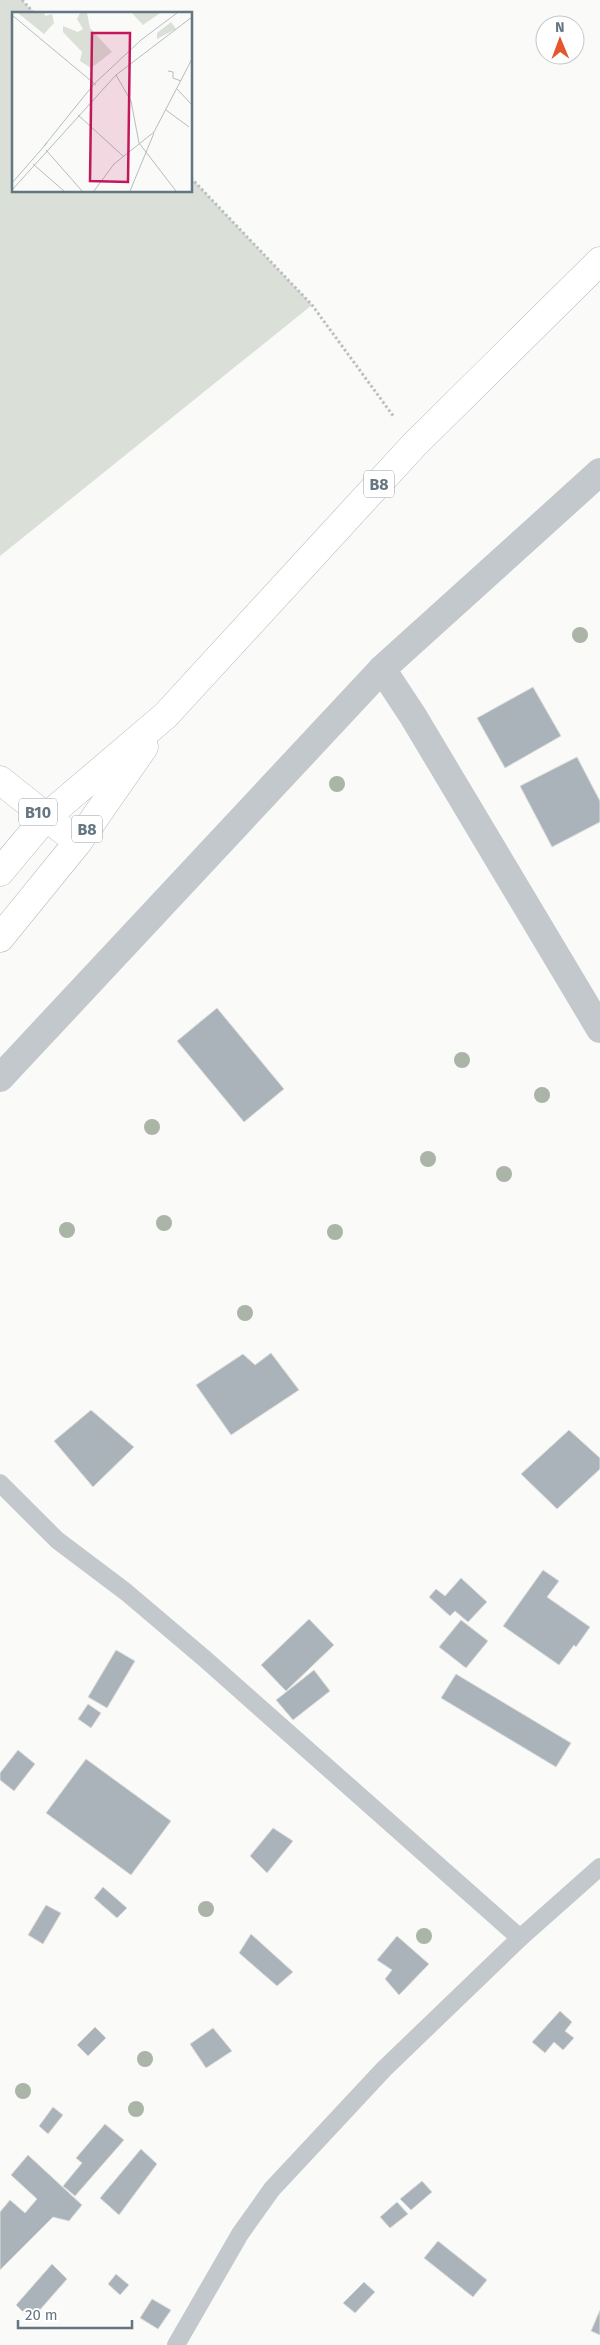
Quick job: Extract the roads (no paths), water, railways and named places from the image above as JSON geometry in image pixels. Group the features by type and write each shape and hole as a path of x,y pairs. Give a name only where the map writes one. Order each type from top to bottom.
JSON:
{"highway":[{"name":"B8","path":"0,872 45,818 166,715 414,445 600,261"},
{"name":"B8","path":"0,938 78,842 166,715"},
{"name":"B10","path":"0,780 45,818 78,842"}],"street":[{"path":"0,1078 382,669 600,472"},
{"path":"382,669 423,733 600,1030"}],"lane":[{"path":"0,1483 57,1540 126,1592 205,1659 520,1938"},
{"path":"176,2345 240,2234 272,2189 384,2069 520,1938 600,1867"}]}
